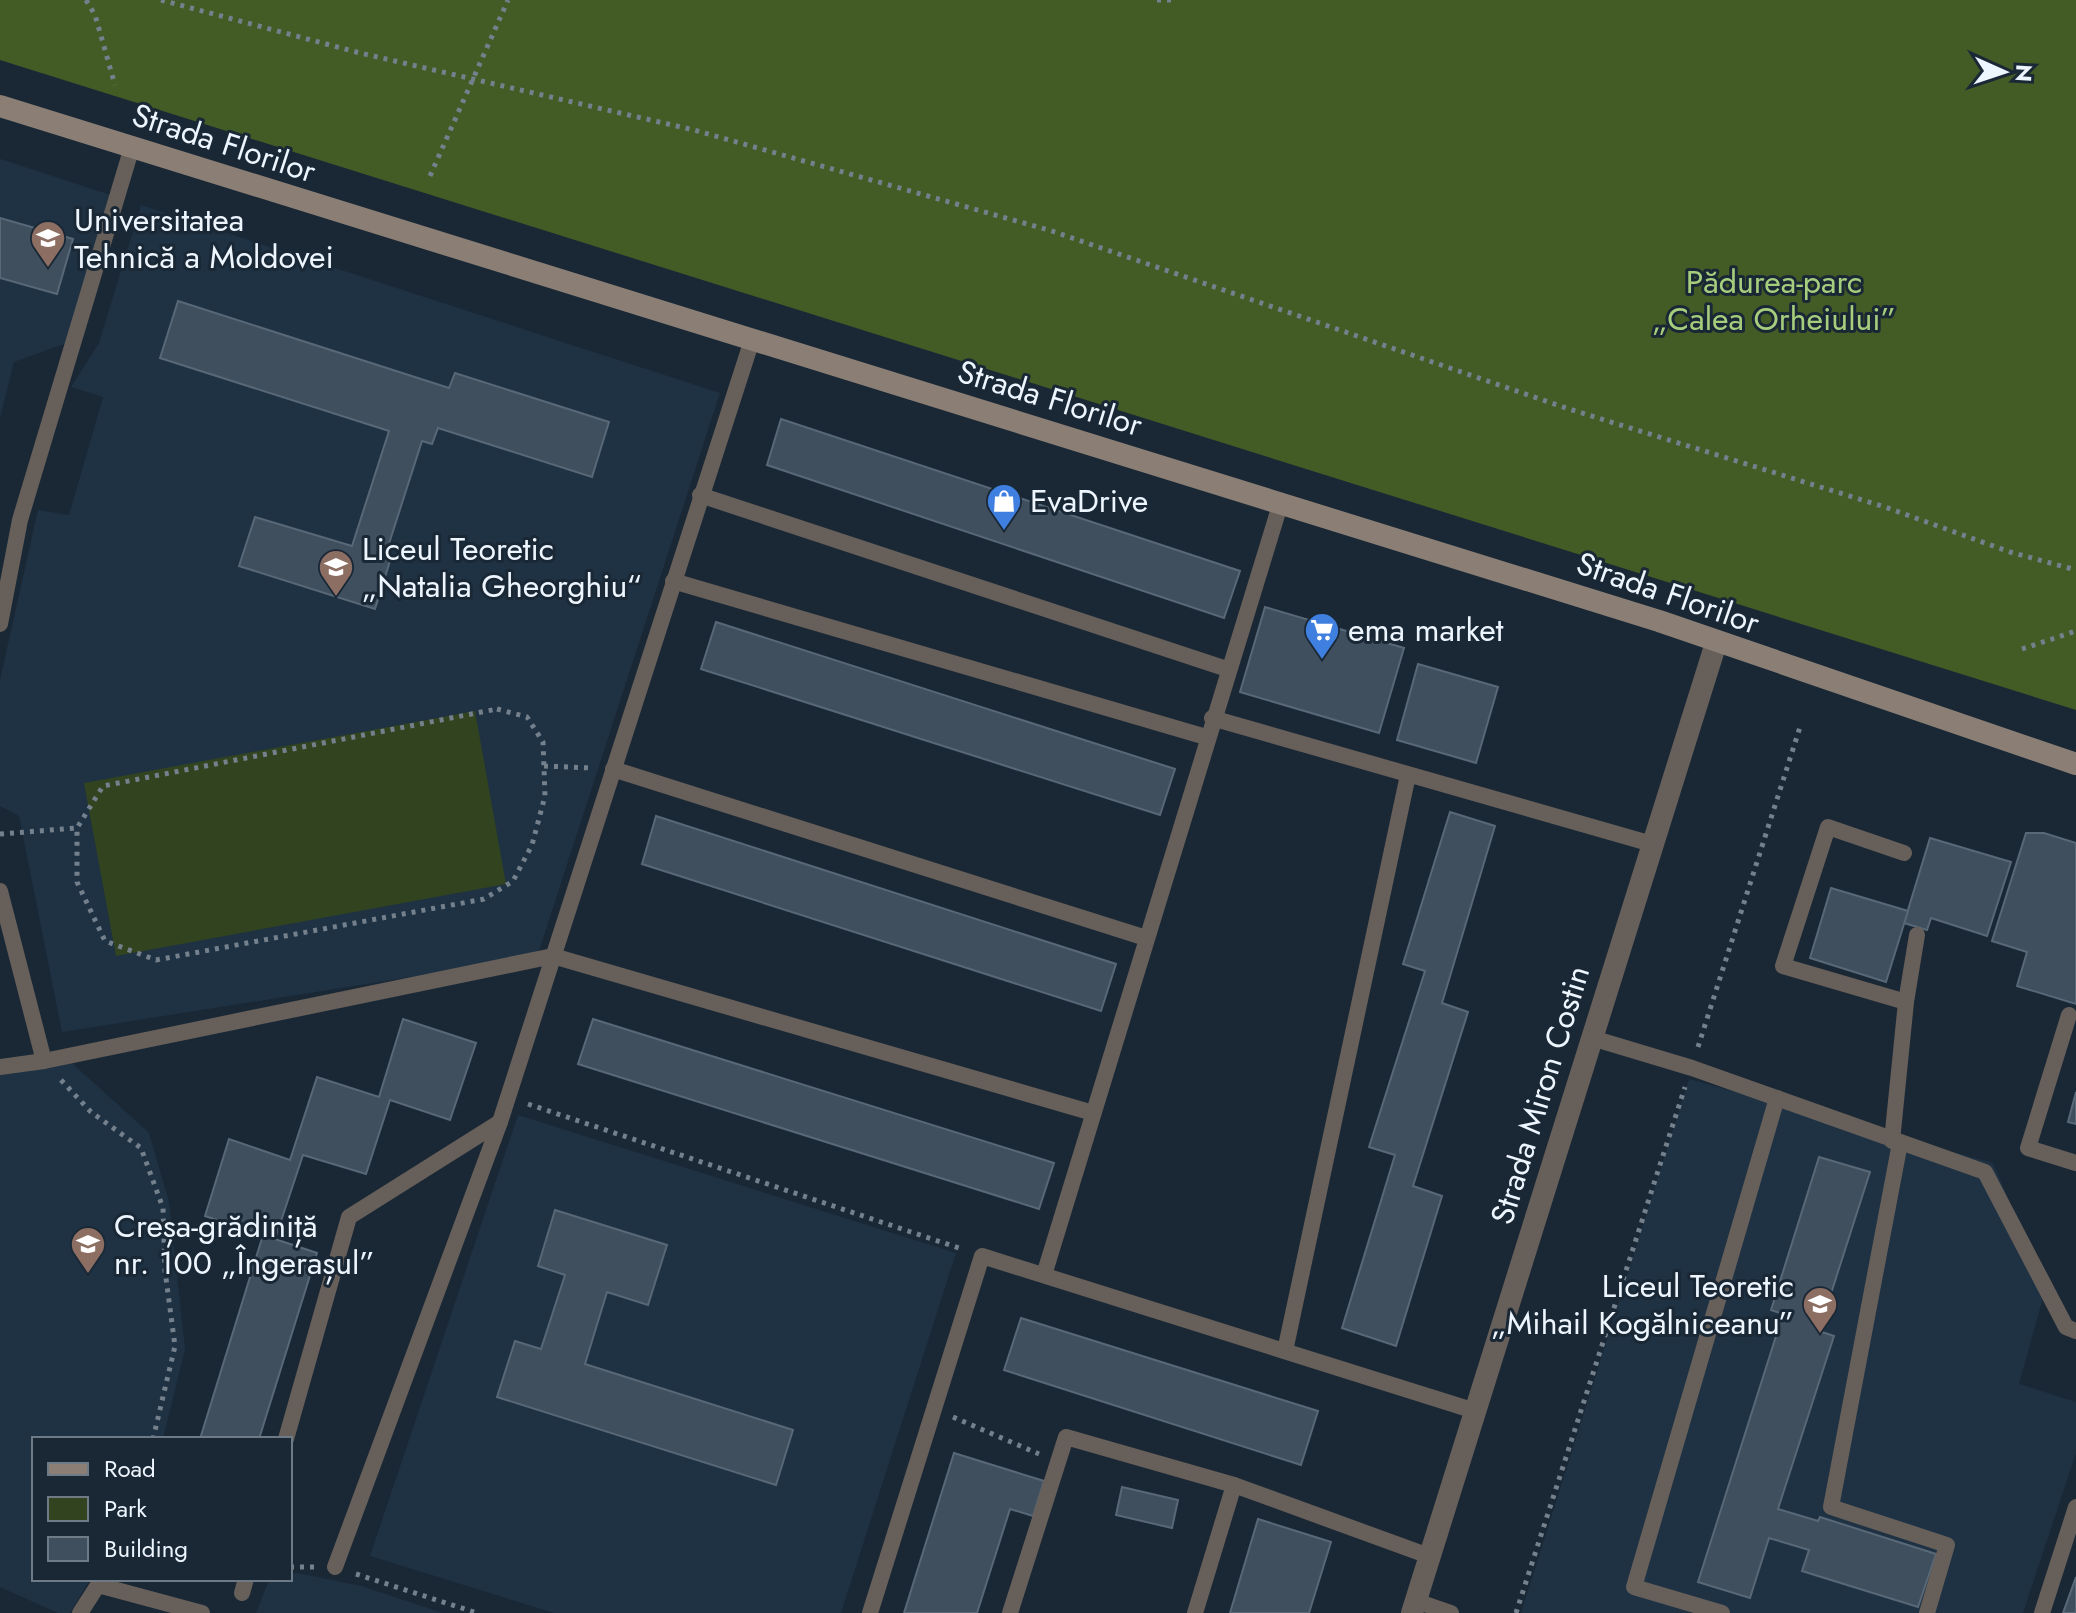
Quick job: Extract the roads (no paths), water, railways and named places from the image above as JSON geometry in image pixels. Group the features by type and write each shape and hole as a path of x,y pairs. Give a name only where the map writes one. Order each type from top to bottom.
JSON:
{"main road":[{"name":"Strada Florilor","path":"0,106 1659,621 2076,764"}],"street":[{"name":"Strada Miron Costin","path":"1414,1607 1716,643"}],"lane":[{"path":"0,624 20,520 132,147"},
{"path":"335,1567 500,1122 752,340"},
{"path":"700,495 1227,669"},
{"path":"1044,1275 1206,737 1281,502"},
{"path":"673,581 1206,737"},
{"path":"1212,718 1652,844"},
{"path":"613,769 1146,938"},
{"path":"1285,1351 1408,775"},
{"path":"1904,853 1828,827 1783,966 1906,1002"},
{"path":"0,891 44,1061"},
{"path":"1917,935 1906,1002 1896,1142 1831,1507 1947,1545 1927,1613"},
{"path":"0,1067 44,1061 553,956 1093,1113"},
{"path":"2069,1015 2028,1148 2076,1163"},
{"path":"1592,1038 1692,1068 1985,1172 2066,1327 2076,1331"},
{"path":"1722,1613 1634,1587 1777,1098"},
{"path":"287,1437 349,1217 500,1122"},
{"path":"870,1613 982,1256 1475,1411"},
{"path":"1010,1613 1066,1437 1234,1485 1429,1556"},
{"path":"1195,1613 1234,1485"},
{"path":"2042,1613 2073,1527 2076,1507"},
{"path":"80,1613 100,1582 202,1613"},
{"path":"1414,1607 1451,1613"}],"place":[{"name":"Universitatea Tehnică a Moldovei","path":"48,269"},
{"name":"EvaDrive","path":"1004,532"},
{"name":"Liceul Teoretic „Natalia Gheorghiu“","path":"336,598"},
{"name":"ema market","path":"1322,661"},
{"name":"Creșa-grădiniță nr. 100 „Îngerașul”","path":"88,1275"},
{"name":"Liceul Teoretic „Mihail Kogălniceanu”","path":"1820,1335"}],"park label":[{"name":"Pădurea-parc „Calea Orheiului”","path":"1774,300"}]}
